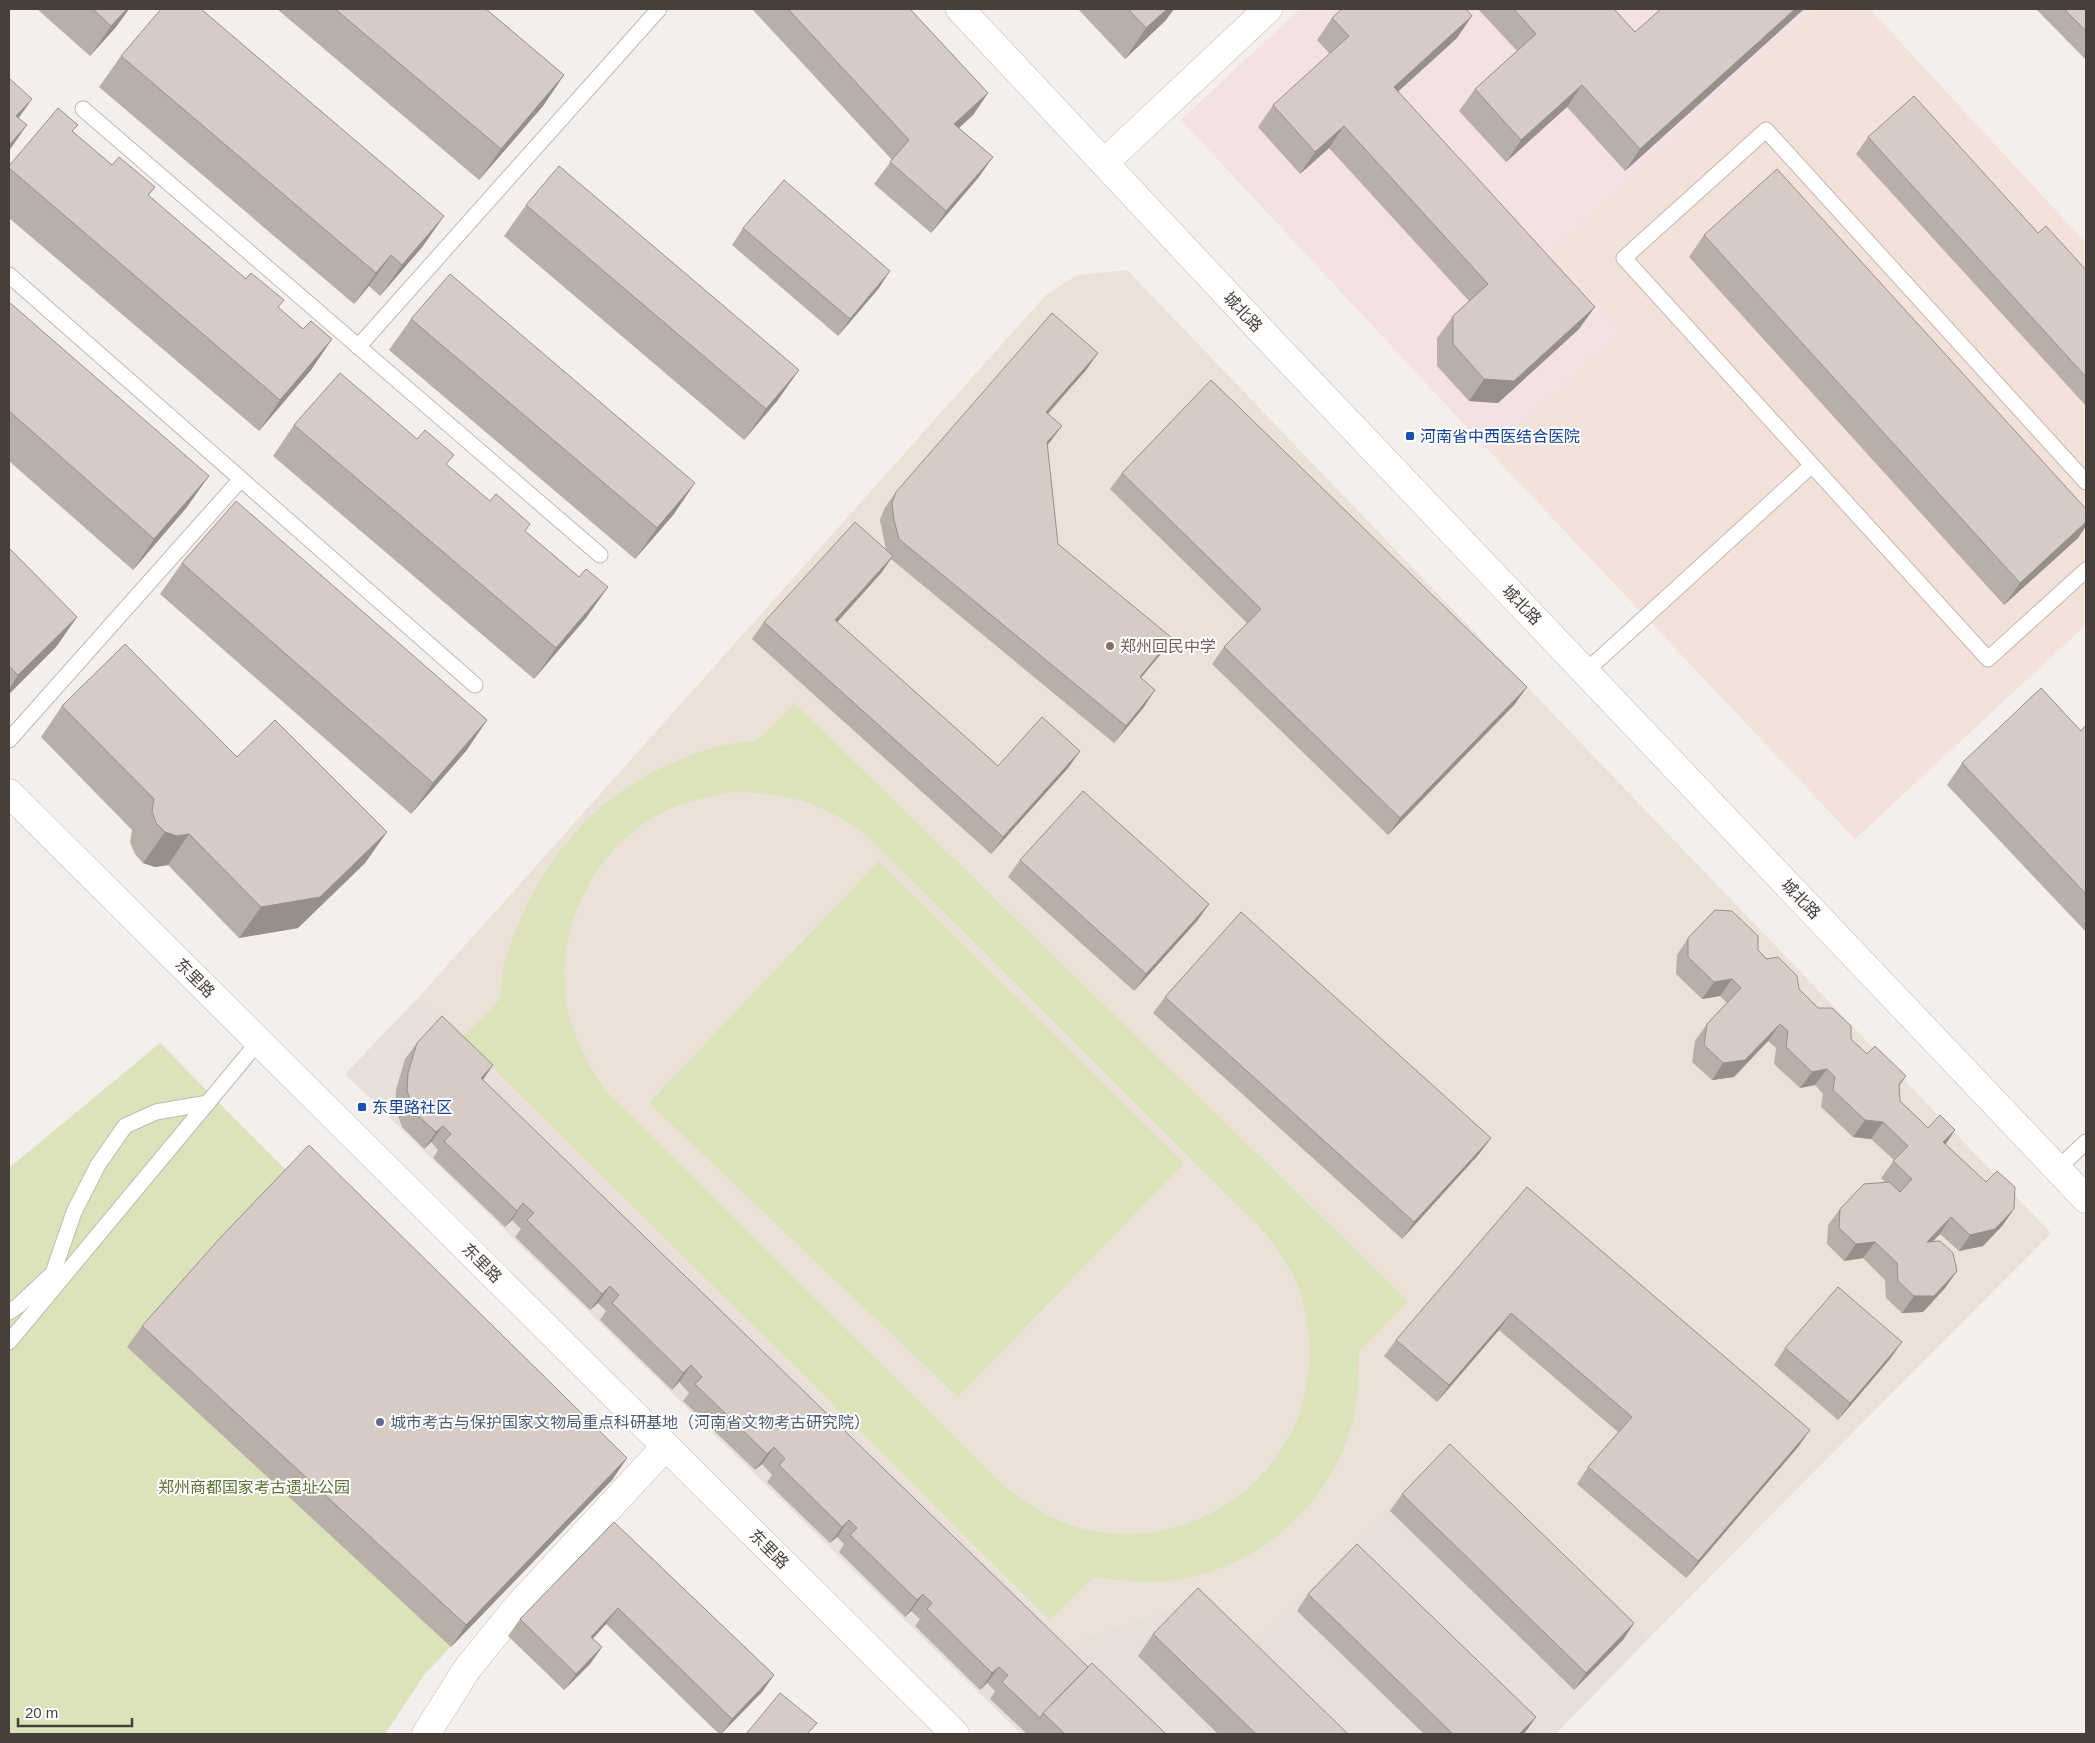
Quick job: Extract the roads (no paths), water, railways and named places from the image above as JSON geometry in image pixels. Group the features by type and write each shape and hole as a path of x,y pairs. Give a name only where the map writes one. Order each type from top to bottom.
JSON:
{"street":[{"name":"城北路","path":"960,9 1268,338 2086,1199"},
{"path":"1104,163 1268,9"},
{"name":"东里路","path":"9,793 956,1734"},
{"path":"426,1734 467,1669 518,1606 666,1446"}],"lane":[{"path":"358,347 659,9"},
{"path":"83,109 600,555"},
{"path":"2086,482 1766,130 1624,258 1988,659 2086,570"},
{"path":"9,275 475,685"},
{"path":"1585,672 1812,465"},
{"path":"9,740 241,479"},
{"path":"9,1342 259,1042"},
{"path":"9,1312 53,1274 74,1212 98,1165 125,1126 156,1112 208,1103"},
{"path":"2058,1169 2086,1142"}],"place":[{"name":"河南省中西医结合医院","path":"1410,436"},
{"name":"郑州回民中学","path":"1110,646"},
{"name":"东里路社区","path":"362,1107"},
{"name":"城市考古与保护国家文物局重点科研基地（河南省文物考古研究院）","path":"380,1422"}],"park label":[{"name":"郑州商都国家考古遗址公园","path":"254,1487"}]}
